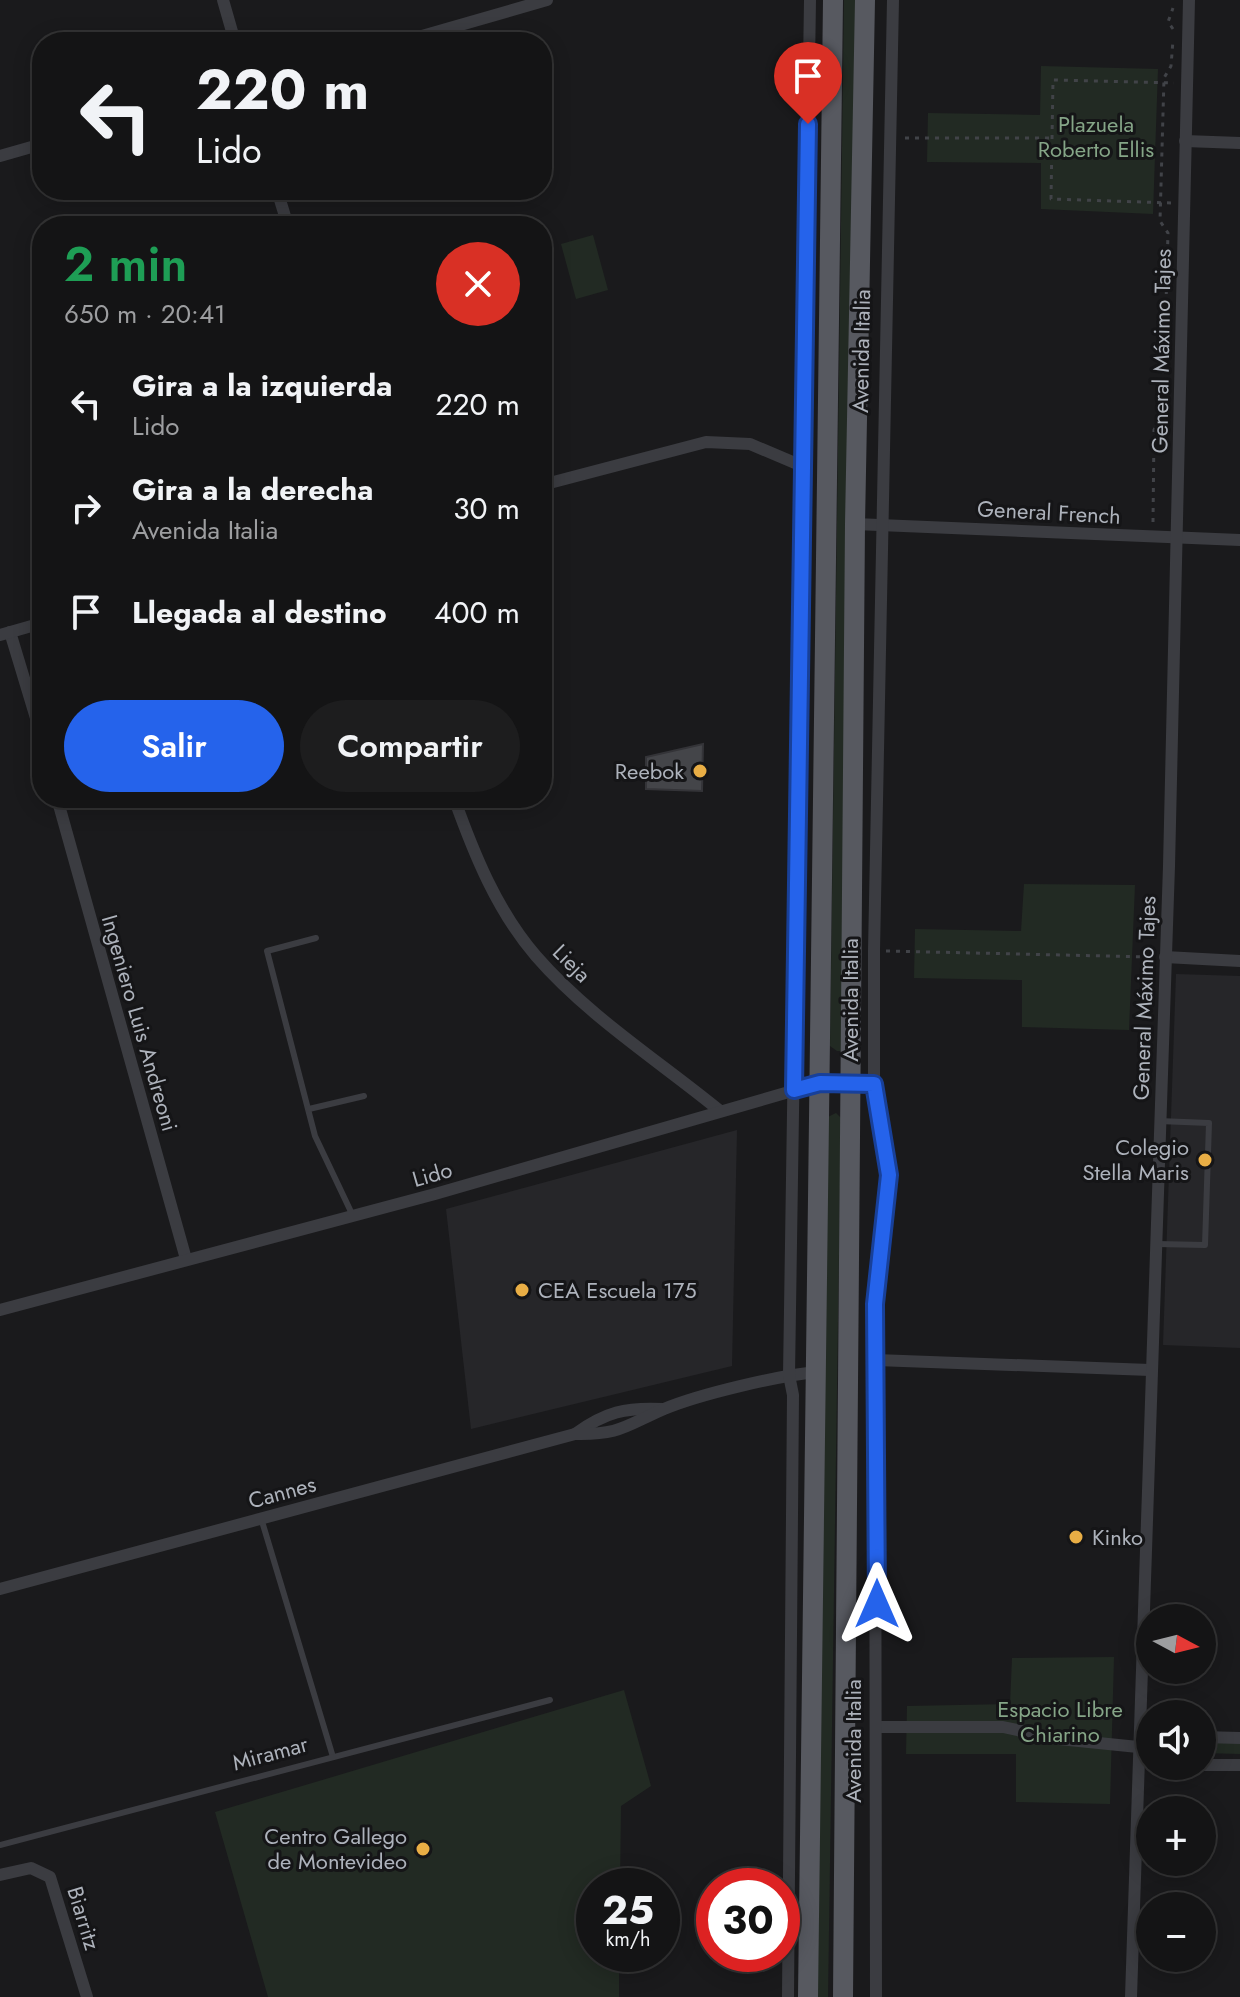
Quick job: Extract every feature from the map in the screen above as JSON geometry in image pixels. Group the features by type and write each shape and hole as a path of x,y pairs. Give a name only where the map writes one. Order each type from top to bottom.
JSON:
{"main road":[{"name":"Avenida Italia","path":"808,1997 833,0"},
{"name":"Avenida Italia","path":"843,1997 855,524 865,0"}],"street":[{"path":"223,0 232,32"},
{"path":"436,32 547,0"},
{"path":"788,1997 786,1828 793,1395 789,1375 810,0"},
{"name":"Avenida Italia","path":"876,1997 875,1304 889,1175 874,1084 874,951 893,0"},
{"name":"General Máximo Tajes","path":"1139,1700 1165,957 1189,0"},
{"path":"1185,141 1240,143"},
{"path":"0,156 32,147"},
{"path":"552,482 706,442 750,444 802,466"},
{"name":"General French","path":"855,524 1240,540"},
{"path":"32,626 5,633 32,710"},
{"name":"Ingeniero Luis Andreoni","path":"60,808 186,1259"},
{"name":"Lieja","path":"458,808 503,911 536,956 582,1001 720,1111"},
{"path":"1165,957 1240,961"},
{"name":"Lido","path":"0,1310 353,1216 820,1083 874,1084"},
{"path":"876,1360 1150,1370"},
{"name":"Cannes","path":"0,1589 575,1434 605,1435 626,1429 663,1409 789,1375 816,1372"},
{"name":"Cannes","path":"575,1434 599,1416 615,1410 663,1409"},
{"path":"877,1727 1003,1727 1059,1739 1136,1747"},
{"path":"1216,1737 1240,1738"},
{"path":"1216,1765 1240,1765"},
{"name":"General Máximo Tajes","path":"1131,1997 1137,1780"},
{"name":"Biarritz","path":"0,1875 26,1868 42,1871 50,1877 87,1997"}],"lane":[{"path":"316,938 267,951 326,1164 337,1179 353,1216"},
{"path":"309,1109 364,1096"},
{"path":"1155,1244 1205,1245 1206,1230 1209,1123 1159,1121"},
{"path":"261,1518 333,1757"},
{"name":"Miramar","path":"0,1845 550,1700"}],"path":[{"path":"1154,525 1151,516 1154,430 1163,411 1168,233 1160,221 1164,83 1171,66 1173,29 1169,16 1173,11 1173,0"},
{"path":"1183,204 1051,199 1053,80 1186,83"},
{"path":"890,138 1053,138"},
{"path":"874,951 1165,957"}],"shaded area":[{"name":"Colegio Stella Maris","path":"1176,974 1240,976 1240,1348 1163,1345"},
{"path":"737,1130 732,1366 471,1429 446,1209"}],"green space":[{"path":"844,0 858,0 841,1051 837,1051 830,1046"},
{"name":"Plazuela Roberto Ellis","path":"1041,66 1158,69 1153,214 1041,209 1041,163 927,162 928,113 1040,115"},
{"path":"593,235 608,290 576,299 561,244"},
{"path":"1024,884 1135,885 1129,1030 1022,1027 1022,980 914,978 915,929 1021,931"},
{"path":"836,1113 841,1118 828,1997 815,1997 828,1117"},
{"name":"Espacio Libre Chiarino","path":"1114,1657 1110,1804 1016,1802 1016,1754 906,1754 907,1706 1010,1704 1012,1658"},
{"name":"Centro Gallego de Montevideo","path":"624,1690 651,1786 621,1806 620,1868 576,1868 576,1972 619,1972 619,1997 268,1997 215,1812"},
{"path":"1216,1741 1240,1742 1240,1754 1216,1753"}],"building":[{"path":"703,744 702,791 646,789 646,757"}],"place":[{"name":"Reebok","path":"700,771"},
{"name":"Colegio Stella Maris","path":"1205,1160"},
{"name":"CEA Escuela 175","path":"522,1290"},
{"name":"Kinko","path":"1076,1537"},
{"name":"Centro Gallego de Montevideo","path":"423,1849"}],"route":[{"path":"808,124 794,1090 820,1083 874,1084 888,1153 888,1201 875,1304 877,1604"}]}
